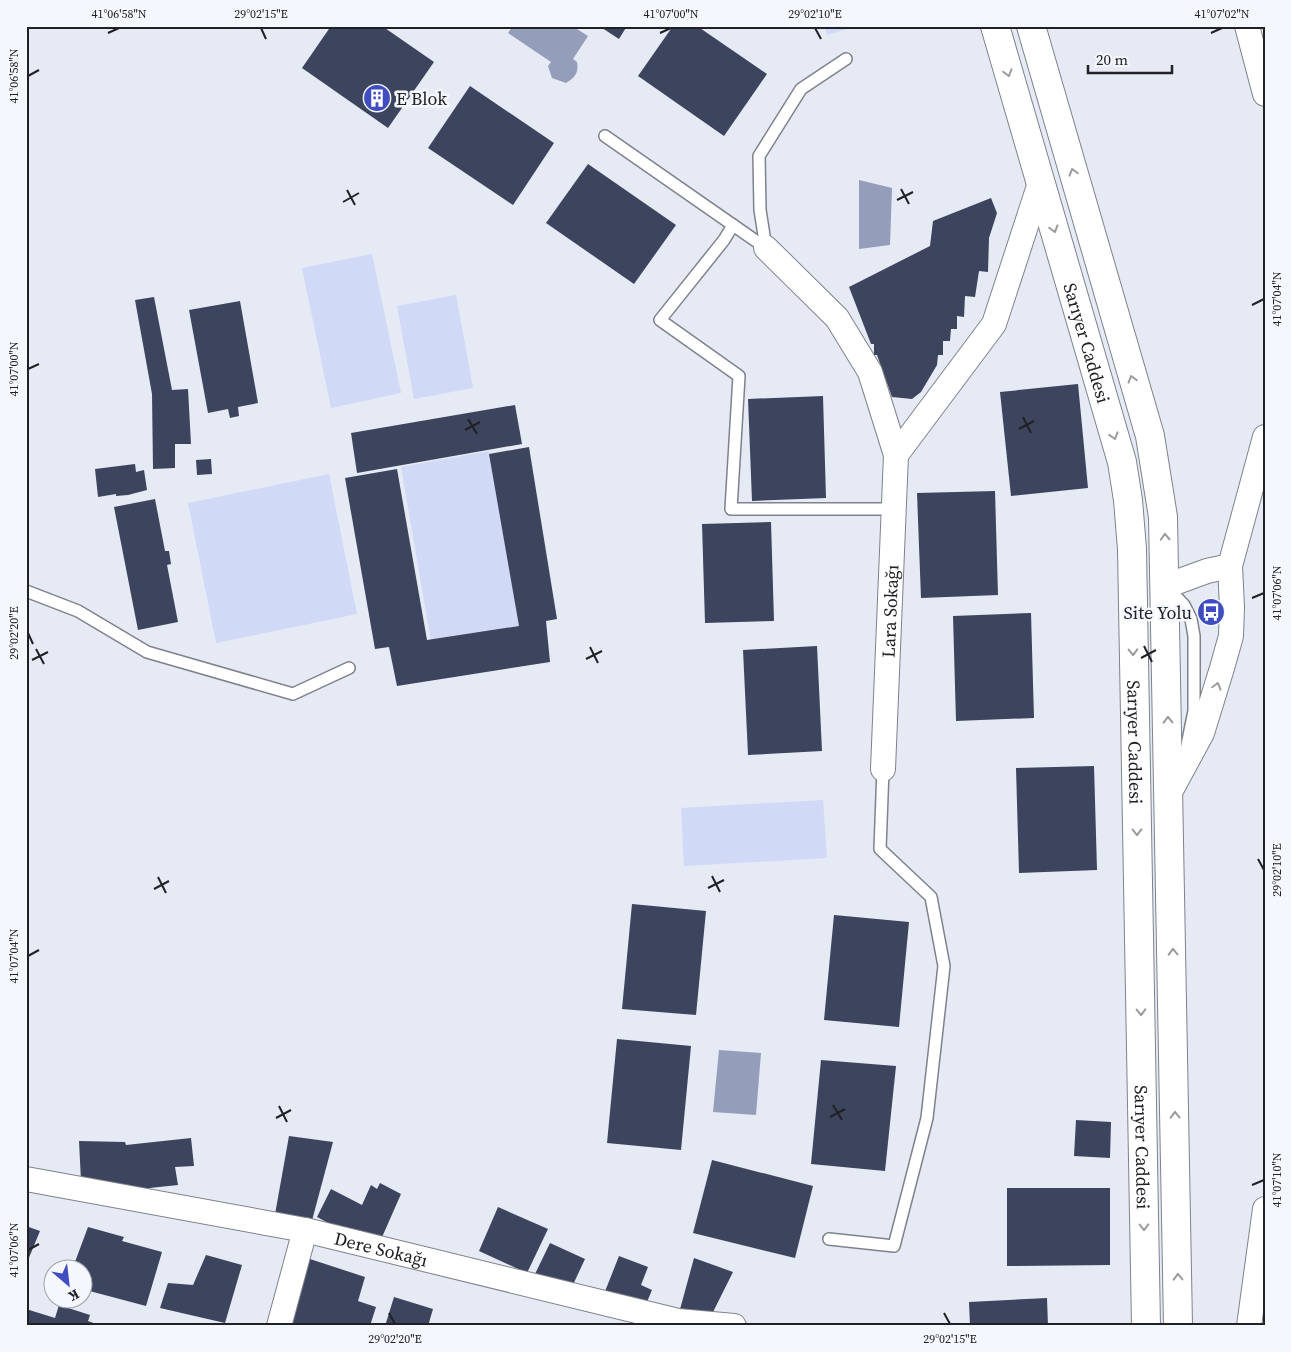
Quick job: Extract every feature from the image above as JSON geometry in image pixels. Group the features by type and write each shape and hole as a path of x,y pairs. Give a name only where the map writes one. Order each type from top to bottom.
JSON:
{"main road":[{"name":"Sarıyer Caddesi","path":"995,26 1122,462 1128,500 1132,549 1146,1326"},
{"name":"Sarıyer Caddesi","path":"1031,26 1150,436 1163,517 1166,586 1178,1326"},
{"path":"1132,604 1166,586"}],"street":[{"path":"1247,26 1265,94"},
{"path":"896,455 994,324 1040,182"},
{"name":"Lara Sokağı","path":"766,248 837,318 870,372 896,455 883,769"},
{"path":"1169,794 1202,733 1231,636 1230,566 1265,437"},
{"path":"1166,586 1207,571 1230,566"},
{"name":"Dere Sokağı","path":"26,1179 304,1230 678,1321 734,1326"},
{"path":"1249,1326 1265,1209"},
{"path":"280,1326 304,1230"}],"lane":[{"path":"766,248 760,210 759,156 801,89 846,59"},
{"path":"605,136 766,248"},
{"path":"733,225 724,240 660,320 739,376 731,509 894,508"},
{"path":"26,591 78,611 147,652 294,694 349,668"},
{"path":"830,1240 894,1246 927,1118 944,966 931,897 880,849 883,769"}],"shaded area":[{"path":"513,26 572,26 588,36 573,59 577,62 577,72 574,77 566,83 552,78 548,66 551,62 508,33"},
{"path":"825,26 857,26 827,35"},
{"path":"859,180 892,188 890,245 859,249"},
{"path":"372,254 401,393 331,408 302,268"},
{"path":"456,295 473,388 414,399 397,306"},
{"path":"489,451 519,626 431,641 401,467"},
{"path":"329,474 357,614 216,643 188,503"},
{"path":"823,800 827,858 684,866 681,808"},
{"path":"719,1050 761,1053 756,1115 713,1112"}],"building":[{"name":"E Blok","path":"331,26 382,26 434,62 388,128 302,68"},
{"path":"599,26 627,26 619,39"},
{"path":"673,26 697,26 767,74 724,136 638,76"},
{"path":"470,86 554,143 513,205 428,148"},
{"path":"588,164 676,225 634,284 546,223"},
{"path":"991,198 997,213 989,238 988,272 979,271 975,297 965,296 964,317 957,316 957,329 951,329 950,341 943,341 943,355 938,355 937,365 921,392 912,399 892,397 877,355 874,355 874,344 871,344 849,287 930,246 933,221"},
{"path":"154,297 172,390 188,389 191,444 175,444 175,468 153,469 152,394 135,300"},
{"path":"240,301 258,403 238,407 239,416 230,418 228,409 208,413 189,310"},
{"path":"1078,384 1088,488 1011,496 1000,392"},
{"path":"823,396 826,498 752,501 748,399"},
{"path":"515,405 522,444 357,473 351,433"},
{"path":"529,447 557,619 546,621 550,662 397,686 389,647 375,649 345,478 397,469 427,640 519,626 489,454"},
{"path":"211,459 212,474 197,475 196,460"},
{"path":"135,464 136,472 144,470 147,490 128,495 116,496 116,494 98,497 95,469"},
{"path":"995,491 998,595 921,598 917,493"},
{"path":"155,499 165,551 169,551 171,564 167,565 178,622 138,630 114,507"},
{"path":"771,522 774,621 705,623 702,524"},
{"path":"1031,613 1034,718 956,721 953,616"},
{"path":"817,646 822,751 748,755 743,650"},
{"path":"1094,766 1097,870 1019,873 1016,768"},
{"path":"632,904 706,911 696,1015 622,1009"},
{"path":"834,915 909,922 899,1027 824,1020"},
{"path":"617,1039 691,1046 681,1150 607,1143"},
{"path":"821,1060 896,1066 885,1171 811,1164"},
{"path":"1076,1120 1111,1122 1110,1158 1074,1156"},
{"path":"289,1136 333,1142 310,1228 274,1220"},
{"path":"191,1138 194,1166 175,1167 178,1185 131,1190 81,1181 79,1141 125,1142 126,1145"},
{"path":"712,1160 813,1186 795,1258 693,1233"},
{"path":"380,1183 401,1194 379,1244 347,1233 317,1217 331,1189 362,1205 371,1185 377,1189"},
{"path":"1007,1188 1110,1188 1110,1265 1007,1266"},
{"path":"498,1207 548,1229 527,1273 479,1251"},
{"path":"26,1226 40,1231 26,1265"},
{"path":"88,1227 124,1237 122,1241 162,1252 146,1306 92,1292 92,1260 76,1260"},
{"path":"550,1243 585,1259 570,1291 535,1274"},
{"path":"206,1255 242,1265 225,1323 160,1308 168,1283 193,1285"},
{"path":"619,1256 648,1267 641,1285 652,1290 644,1309 604,1294"},
{"path":"694,1258 733,1272 710,1318 679,1313"},
{"path":"310,1259 365,1277 358,1301 376,1307 370,1326 352,1323 351,1326 290,1326"},
{"path":"394,1297 433,1309 428,1326 385,1326"},
{"path":"1047,1298 1048,1326 970,1326 969,1302"},
{"path":"26,1309 55,1318 57,1310 74,1310 90,1315 88,1321 102,1326 26,1326"}],"place":[{"name":"E Blok","path":"377,98"},
{"name":"Site Yolu","path":"1211,612"}]}
